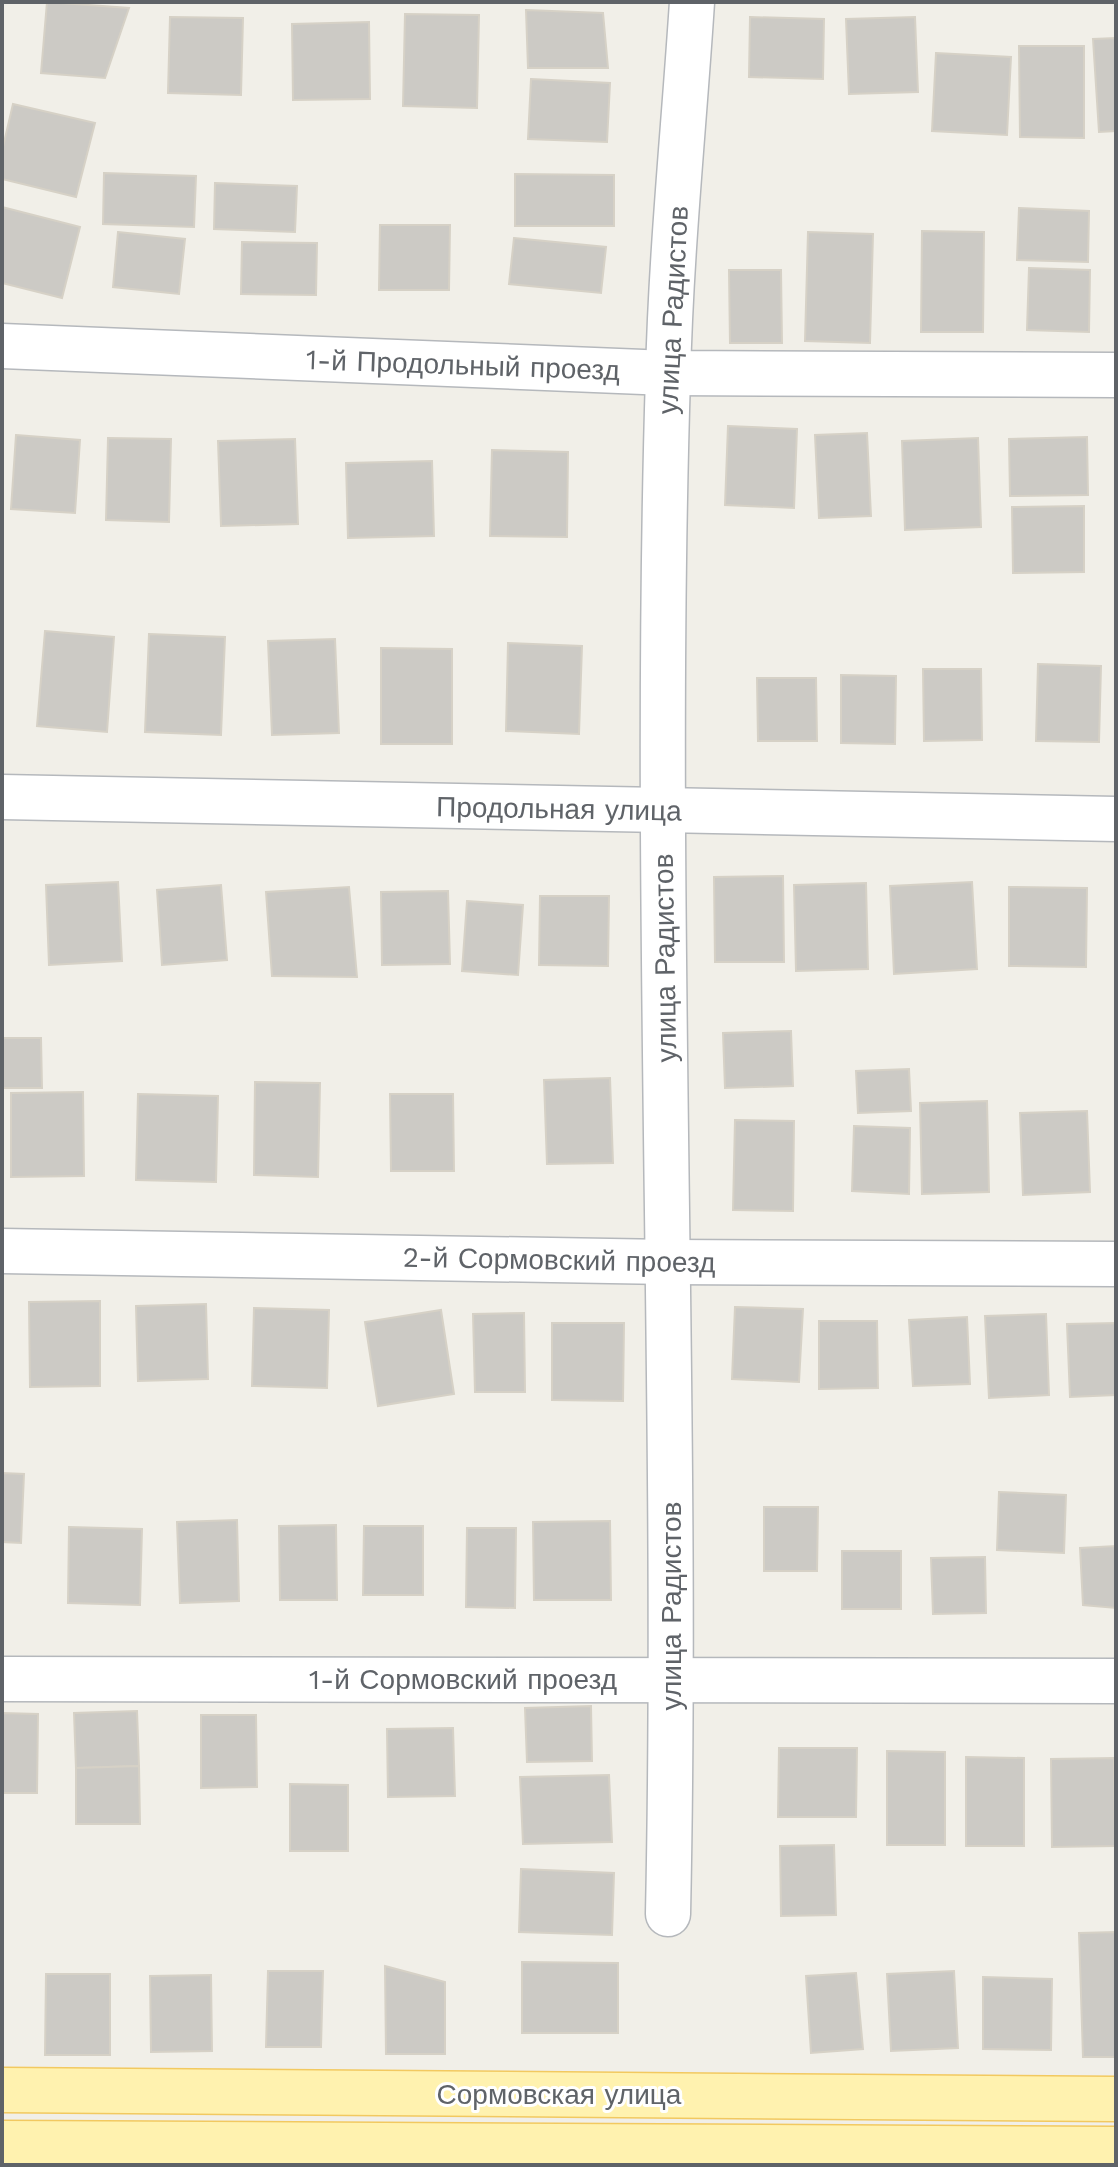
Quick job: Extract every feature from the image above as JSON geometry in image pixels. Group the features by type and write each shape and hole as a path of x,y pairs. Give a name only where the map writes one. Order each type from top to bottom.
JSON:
{"main road":[{"name":"Сормовская улица","path":"2,2090 1116,2099"},
{"name":"Сормовская улица","path":"2,2143 670,2155 1116,2149"}],"street":[{"name":"улица Радистов","path":"668,1914 673,1679 663,812 668,373 692,2"},
{"name":"1-й Продольный проезд","path":"2,346 668,373 1116,375"},
{"name":"Продольная улица","path":"2,797 1116,819"},
{"name":"2-й Сормовский проезд","path":"2,1251 668,1262 1116,1264"},
{"name":"1-й Сормовский проезд","path":"2,1679 1116,1681"},
{"path":"668,2095 670,2155"}],"building":[{"path":"47,2 129,8 105,78 41,73"},
{"path":"526,10 603,13 608,68 528,68"},
{"path":"405,14 479,15 477,108 403,106"},
{"path":"170,17 243,18 241,95 168,93"},
{"path":"750,17 824,19 823,79 749,77"},
{"path":"915,17 918,92 849,94 846,19"},
{"path":"369,22 370,99 293,100 292,24"},
{"path":"1116,38 1116,131 1099,132 1093,39"},
{"path":"1019,46 1084,46 1084,138 1020,137"},
{"path":"936,53 1011,57 1007,135 932,131"},
{"path":"531,79 610,83 607,142 528,139"},
{"path":"13,104 95,123 76,197 2,179 2,151"},
{"path":"104,173 196,176 194,227 103,224"},
{"path":"515,174 614,175 614,226 515,226"},
{"path":"215,183 297,186 295,232 214,229"},
{"path":"2,207 80,227 62,298 2,283"},
{"path":"1019,208 1089,211 1088,262 1017,260"},
{"path":"380,225 450,225 449,290 379,290"},
{"path":"922,231 984,232 983,332 921,332"},
{"path":"118,232 185,239 179,294 113,287"},
{"path":"808,232 873,234 870,343 805,341"},
{"path":"514,238 606,247 601,293 509,284"},
{"path":"242,242 317,243 316,295 241,294"},
{"path":"1029,268 1090,270 1089,332 1027,330"},
{"path":"729,270 781,270 782,343 730,343"},
{"path":"728,426 797,429 794,508 725,505"},
{"path":"867,433 871,516 819,518 815,435"},
{"path":"16,435 80,440 75,513 11,509"},
{"path":"1087,437 1088,495 1010,496 1009,439"},
{"path":"108,438 171,439 169,522 106,520"},
{"path":"978,438 981,527 905,530 902,441"},
{"path":"295,439 298,524 221,526 218,441"},
{"path":"492,450 568,452 567,537 490,536"},
{"path":"432,461 434,536 348,538 346,463"},
{"path":"1084,506 1084,572 1013,573 1012,507"},
{"path":"45,631 114,637 107,732 37,726"},
{"path":"149,634 225,637 221,735 145,732"},
{"path":"335,639 339,733 272,735 268,641"},
{"path":"508,643 582,646 579,734 506,731"},
{"path":"381,648 452,649 452,744 381,744"},
{"path":"1038,664 1101,666 1099,742 1036,741"},
{"path":"923,669 981,669 982,740 924,741"},
{"path":"841,675 896,676 895,744 841,743"},
{"path":"757,678 816,678 817,741 758,741"},
{"path":"783,876 784,962 715,962 714,877"},
{"path":"118,882 122,961 49,965 46,885"},
{"path":"972,882 977,969 894,974 890,886"},
{"path":"866,883 868,969 796,971 794,885"},
{"path":"221,885 227,960 162,965 157,890"},
{"path":"349,887 357,977 272,976 266,892"},
{"path":"1009,887 1087,888 1086,967 1009,966"},
{"path":"448,891 450,964 382,965 381,892"},
{"path":"540,896 609,896 608,966 539,965"},
{"path":"467,901 523,905 518,975 462,971"},
{"path":"791,1031 793,1086 725,1088 723,1033"},
{"path":"2,1038 41,1038 42,1088 2,1088"},
{"path":"909,1069 911,1111 858,1113 856,1071"},
{"path":"610,1078 613,1163 547,1164 544,1080"},
{"path":"255,1082 320,1083 318,1177 254,1175"},
{"path":"83,1092 84,1176 11,1177 11,1093"},
{"path":"138,1094 218,1096 216,1182 136,1180"},
{"path":"390,1094 453,1094 454,1171 391,1171"},
{"path":"987,1101 989,1192 922,1194 920,1103"},
{"path":"1087,1111 1090,1192 1023,1195 1020,1113"},
{"path":"735,1120 794,1121 793,1211 733,1210"},
{"path":"854,1126 910,1128 909,1194 852,1191"},
{"path":"100,1301 100,1386 30,1387 29,1302"},
{"path":"206,1304 208,1379 138,1381 136,1306"},
{"path":"735,1307 803,1309 799,1382 732,1379"},
{"path":"254,1308 329,1310 327,1388 252,1386"},
{"path":"441,1310 454,1394 378,1406 365,1322"},
{"path":"524,1313 525,1392 475,1392 473,1314"},
{"path":"1046,1314 1049,1395 989,1398 985,1316"},
{"path":"967,1317 970,1384 913,1386 909,1320"},
{"path":"819,1321 877,1321 878,1388 819,1389"},
{"path":"552,1323 624,1323 623,1401 552,1400"},
{"path":"1116,1323 1116,1395 1070,1397 1067,1324"},
{"path":"2,1473 24,1474 21,1543 2,1542"},
{"path":"999,1492 1066,1495 1064,1553 997,1550"},
{"path":"764,1507 818,1507 817,1571 764,1571"},
{"path":"237,1520 239,1601 180,1603 177,1522"},
{"path":"610,1521 611,1600 534,1600 533,1522"},
{"path":"336,1525 337,1600 280,1600 279,1526"},
{"path":"364,1526 423,1526 423,1595 363,1595"},
{"path":"69,1527 142,1529 140,1605 68,1603"},
{"path":"467,1528 516,1528 515,1608 466,1607"},
{"path":"1116,1546 1116,1608 1083,1605 1080,1548"},
{"path":"842,1551 901,1551 901,1609 842,1609"},
{"path":"985,1557 986,1613 933,1614 931,1558"},
{"path":"591,1706 592,1761 527,1762 525,1708"},
{"path":"137,1711 139,1766 76,1768 74,1713"},
{"path":"2,1713 38,1714 37,1793 2,1793"},
{"path":"201,1715 256,1715 257,1787 201,1788"},
{"path":"453,1728 455,1796 388,1797 387,1729"},
{"path":"779,1748 857,1748 856,1817 778,1817"},
{"path":"887,1751 945,1752 945,1845 887,1845"},
{"path":"966,1757 1024,1758 1024,1846 966,1846"},
{"path":"1114,1758 1115,1846 1052,1847 1051,1759"},
{"path":"139,1766 140,1824 76,1824 76,1768"},
{"path":"609,1775 612,1842 523,1844 520,1777"},
{"path":"290,1784 348,1785 348,1851 290,1851"},
{"path":"834,1845 836,1915 781,1916 780,1846"},
{"path":"521,1869 614,1873 612,1935 519,1932"},
{"path":"1116,1932 1116,2057 1083,2057 1079,1933"},
{"path":"522,1962 618,1963 618,2033 522,2033"},
{"path":"385,1966 445,1982 445,2054 386,2054"},
{"path":"268,1971 323,1971 321,2047 266,2047"},
{"path":"954,1971 958,2048 891,2051 887,1974"},
{"path":"856,1973 863,2049 811,2053 806,1976"},
{"path":"46,1974 110,1974 110,2055 45,2055"},
{"path":"211,1975 212,2051 151,2052 150,1976"},
{"path":"983,1977 1052,1979 1051,2050 983,2049"}]}
